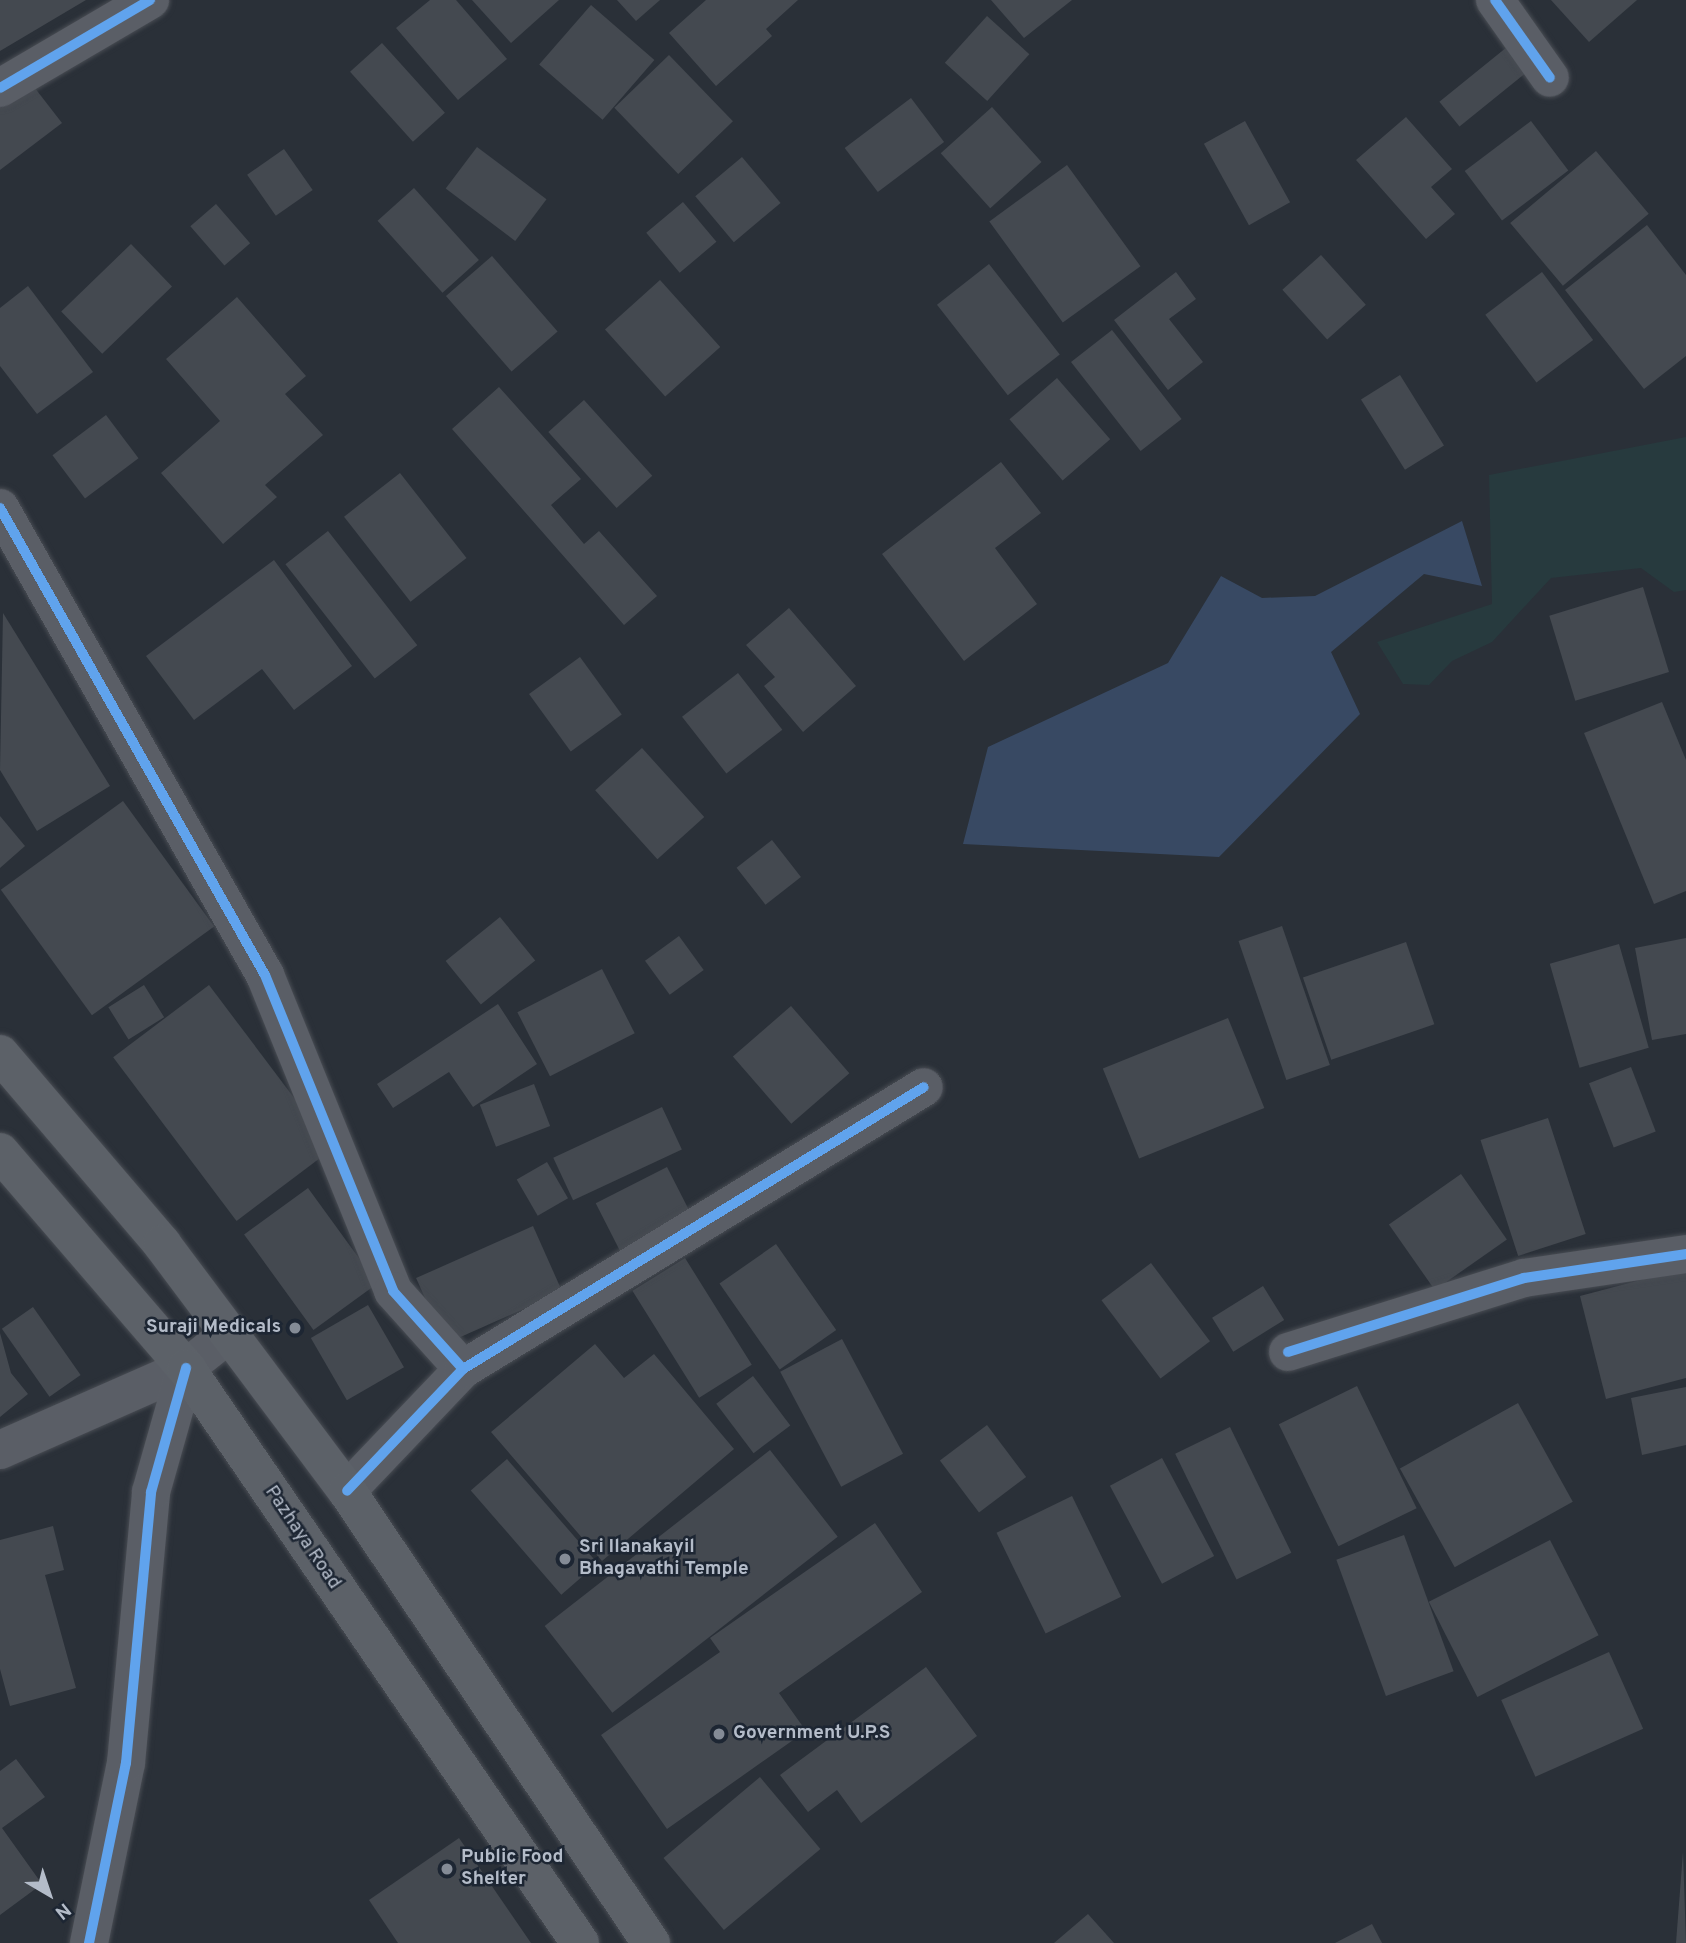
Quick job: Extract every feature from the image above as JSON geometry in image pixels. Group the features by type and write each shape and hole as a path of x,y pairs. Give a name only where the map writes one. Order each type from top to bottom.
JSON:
{"main road":[{"path":"0,1054 230,1333 347,1490 651,1943"},
{"name":"Pazhaya Road","path":"0,1152 186,1368 580,1943"}],"street":[{"path":"0,88 150,0"},
{"path":"1495,0 1550,78"},
{"path":"0,508 265,975 393,1290 463,1369"},
{"path":"347,1490 463,1369 924,1087"},
{"path":"1288,1352 1524,1278 1686,1254"},
{"path":"0,1450 186,1368 230,1333"},
{"path":"89,1943 126,1763 151,1492 186,1368"}],"green space":[{"path":"1686,437 1686,590 1674,592 1641,568 1551,578 1492,642 1452,661 1429,685 1403,684 1377,642 1492,604 1489,475"}],"water":[{"path":"1462,521 1482,586 1424,574 1331,652 1360,714 1219,857 963,844 988,747 1168,663 1221,576 1262,598 1315,596"}],"building":[{"path":"0,0 86,0 0,51"},
{"path":"430,0 456,0 507,59 458,100 396,28"},
{"path":"472,0 559,0 511,43"},
{"path":"617,0 660,0 636,21"},
{"path":"706,0 798,0 766,29 772,36 716,86 669,33"},
{"path":"991,0 1072,0 1024,38"},
{"path":"1551,0 1637,0 1589,42"},
{"path":"591,5 654,60 603,120 539,65"},
{"path":"987,16 1029,54 987,101 945,63"},
{"path":"382,43 445,113 413,142 350,72"},
{"path":"1507,47 1527,72 1460,127 1439,102"},
{"path":"669,55 733,121 678,174 614,108"},
{"path":"31,83 62,123 0,170 0,106"},
{"path":"911,98 944,142 878,192 845,148"},
{"path":"992,107 1042,162 990,208 941,153"},
{"path":"1406,117 1452,169 1431,187 1455,214 1426,239 1356,160"},
{"path":"1245,121 1290,202 1249,225 1204,144"},
{"path":"1531,121 1568,171 1502,220 1465,171"},
{"path":"477,147 546,199 515,241 446,189"},
{"path":"284,149 313,190 276,216 247,175"},
{"path":"1596,151 1649,214 1563,286 1510,223"},
{"path":"742,157 781,203 734,242 695,196"},
{"path":"1067,165 1140,266 1063,323 989,221"},
{"path":"414,188 479,260 442,293 378,221"},
{"path":"683,202 716,242 680,273 646,233"},
{"path":"216,204 250,243 224,266 190,226"},
{"path":"1647,225 1686,275 1686,356 1644,389 1565,290"},
{"path":"131,244 172,286 102,354 61,311"},
{"path":"1321,255 1366,305 1327,340 1282,290"},
{"path":"492,256 558,331 512,371 446,296"},
{"path":"989,264 1060,355 1008,395 937,305"},
{"path":"1176,272 1196,299 1169,319 1203,362 1168,390 1114,320"},
{"path":"1542,272 1593,340 1536,383 1485,315"},
{"path":"660,280 720,347 665,396 605,330"},
{"path":"28,286 93,372 37,414 0,366 0,308"},
{"path":"237,297 306,376 285,394 323,435 265,485 277,497 223,544 161,473 220,421 166,359"},
{"path":"1112,330 1182,419 1141,451 1071,362"},
{"path":"1400,375 1444,445 1405,470 1361,399"},
{"path":"1057,378 1110,439 1063,480 1009,419"},
{"path":"499,387 581,479 551,505 584,544 599,531 657,596 624,625 452,429"},
{"path":"584,400 652,476 617,508 548,432"},
{"path":"106,415 138,458 85,498 52,455"},
{"path":"1001,462 1041,513 995,548 1037,604 964,661 882,554"},
{"path":"400,473 466,558 411,602 344,517"},
{"path":"328,531 417,645 375,679 285,564"},
{"path":"274,560 352,666 294,710 262,669 194,720 146,656"},
{"path":"1643,587 1669,672 1575,701 1549,616"},
{"path":"789,608 856,686 803,732 764,686 775,677 746,645"},
{"path":"3,613 110,786 37,831 0,770"},
{"path":"580,657 622,714 571,751 529,694"},
{"path":"738,673 782,730 726,773 682,717"},
{"path":"1662,702 1686,760 1686,891 1654,904 1584,733"},
{"path":"642,748 704,817 657,859 595,790"},
{"path":"123,801 214,926 92,1015 1,890"},
{"path":"0,816 25,846 0,868"},
{"path":"772,840 801,877 765,905 737,868"},
{"path":"500,917 535,961 481,1005 446,961"},
{"path":"1282,926 1330,1065 1286,1080 1239,941"},
{"path":"679,936 704,970 670,995 645,961"},
{"path":"1686,938 1686,1034 1652,1040 1635,948"},
{"path":"1406,942 1434,1024 1331,1060 1303,977"},
{"path":"1619,944 1649,1048 1580,1068 1550,964"},
{"path":"602,969 635,1033 550,1076 517,1012"},
{"path":"144,985 164,1017 129,1039 108,1007"},
{"path":"209,985 332,1149 237,1221 113,1057"},
{"path":"498,1004 537,1064 473,1107 449,1072 393,1108 377,1084"},
{"path":"791,1006 849,1073 791,1124 733,1057"},
{"path":"1228,1018 1264,1108 1139,1159 1103,1069"},
{"path":"1631,1067 1656,1131 1614,1148 1589,1083"},
{"path":"534,1084 550,1126 496,1147 480,1105"},
{"path":"662,1107 682,1150 573,1200 553,1158"},
{"path":"1548,1118 1586,1234 1518,1256 1480,1140"},
{"path":"547,1162 568,1198 538,1216 517,1180"},
{"path":"667,1167 696,1224 625,1260 596,1203"},
{"path":"1461,1174 1507,1240 1435,1290 1389,1224"},
{"path":"308,1188 377,1283 313,1330 244,1234"},
{"path":"533,1226 562,1292 445,1344 416,1278"},
{"path":"776,1244 836,1330 780,1370 719,1284"},
{"path":"685,1258 752,1365 699,1398 632,1291"},
{"path":"1151,1263 1210,1341 1160,1379 1101,1300"},
{"path":"1686,1268 1686,1378 1606,1399 1580,1296"},
{"path":"1263,1286 1284,1320 1233,1352 1212,1318"},
{"path":"368,1305 404,1367 347,1400 311,1338"},
{"path":"33,1307 81,1375 49,1397 2,1329"},
{"path":"0,1333 11,1373 28,1394 0,1417"},
{"path":"842,1339 903,1454 841,1487 780,1372"},
{"path":"595,1344 624,1378 654,1354 734,1449 602,1561 491,1432"},
{"path":"753,1376 790,1426 754,1453 716,1404"},
{"path":"1357,1386 1417,1508 1338,1546 1279,1424"},
{"path":"1686,1387 1686,1445 1642,1455 1631,1398"},
{"path":"1518,1403 1573,1502 1455,1567 1400,1468"},
{"path":"987,1425 1026,1477 979,1512 940,1461"},
{"path":"1230,1427 1291,1553 1237,1580 1175,1454"},
{"path":"770,1450 838,1537 612,1713 545,1626"},
{"path":"1162,1458 1214,1556 1162,1584 1110,1486"},
{"path":"507,1459 598,1563 561,1595 471,1490"},
{"path":"1072,1496 1121,1597 1046,1633 997,1533"},
{"path":"875,1523 922,1592 779,1693 806,1731 667,1829 601,1735 720,1652 710,1638"},
{"path":"53,1526 64,1570 45,1575 76,1688 10,1706 0,1669 0,1540"},
{"path":"1404,1535 1454,1671 1386,1696 1336,1560"},
{"path":"1550,1540 1599,1635 1477,1697 1429,1602"},
{"path":"1609,1652 1643,1729 1535,1777 1501,1700"},
{"path":"926,1667 977,1736 861,1823 837,1790 808,1812 780,1775"},
{"path":"16,1759 45,1797 2,1828 42,1884 0,1915 0,1771"},
{"path":"760,1777 820,1849 724,1930 663,1858"},
{"name":"Public Food Shelter","path":"459,1838 531,1943 398,1943 369,1900"},
{"path":"1683,1852 1686,1943 1676,1943"},
{"path":"1088,1914 1114,1943 1054,1943"},
{"path":"1372,1924 1382,1943 1335,1943"}],"cycle path":[{"path":"0,88 150,0"},
{"path":"1495,0 1550,78"},
{"path":"0,508 265,975 393,1291 463,1369 347,1491"},
{"path":"463,1369 924,1087"},
{"path":"1288,1352 1524,1278 1686,1254"},
{"path":"89,1943 126,1763 151,1492 186,1368"}],"place":[{"name":"Suraji Medicals","path":"295,1328"},
{"name":"Sri Ilanakayil Bhagavathi Temple","path":"565,1559"},
{"name":"Government U.P.S","path":"719,1734"},
{"name":"Public Food Shelter","path":"447,1869"}]}
